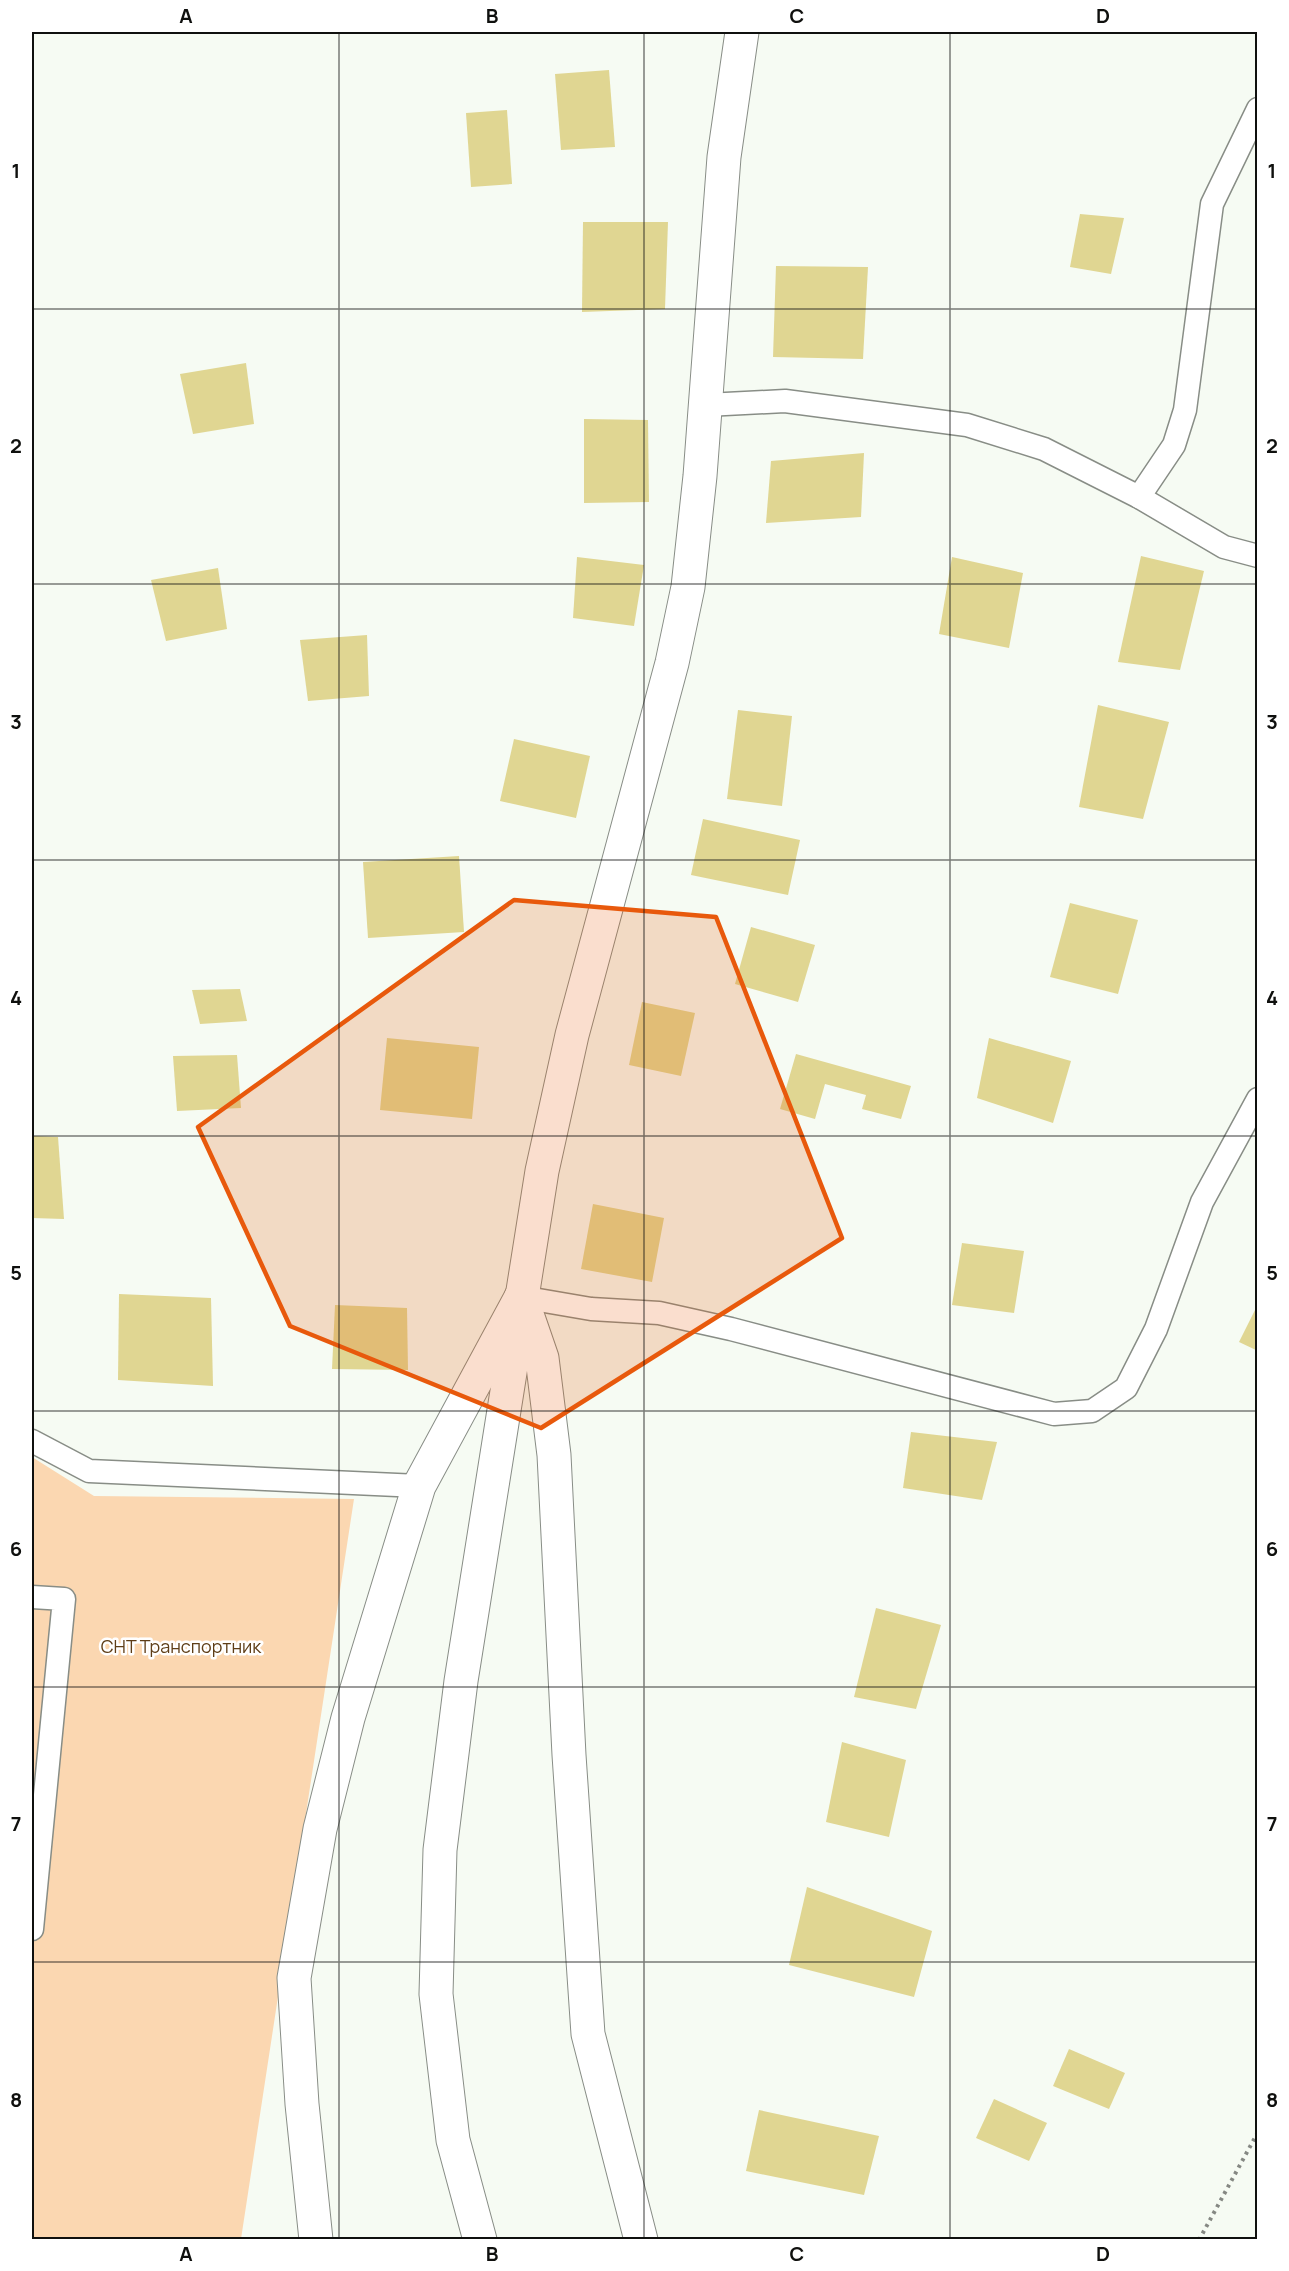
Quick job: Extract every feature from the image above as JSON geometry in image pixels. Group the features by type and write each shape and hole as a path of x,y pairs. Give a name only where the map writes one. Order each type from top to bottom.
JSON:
{"main road":[{"path":"480,2240 453,2140 436,1994 440,1850 461,1681 542,1171 572,1035 658,717 688,587 706,405 723,157 742,32"},
{"path":"316,2240 302,2104 294,1978 328,1796 348,1718 418,1486 521,1297"},
{"path":"521,1297 542,1358 554,1455 569,1743 588,2034 641,2240"}],"lane":[{"path":"1139,497 1174,445 1185,410 1212,204 1257,109"},
{"path":"706,405 785,401 967,425 1044,449 1139,497 1224,547 1257,556"},
{"path":"521,1297 591,1308 658,1313 731,1329 1054,1414 1092,1411 1126,1388 1156,1329 1202,1202 1257,1099"},
{"path":"32,1441 89,1471 418,1486"},
{"path":"32,1597 64,1599 32,1929"}],"path":[{"path":"1199,2240 1257,2132"}],"highlighted area":[{"path":"514,900 716,917 842,1238 541,1428 290,1326 198,1127"}],"green space":[{"name":"СНТ Транспортник","path":"32,1457 94,1496 354,1499 241,2239 32,2239"}],"building":[{"path":"609,70 615,147 561,150 555,74"},
{"path":"507,110 512,184 471,187 466,113"},
{"path":"1080,214 1124,218 1111,274 1070,267"},
{"path":"583,222 668,222 665,309 582,312"},
{"path":"776,266 868,267 863,359 773,357"},
{"path":"246,363 254,424 193,434 180,374"},
{"path":"584,419 648,420 649,502 584,503"},
{"path":"864,453 861,517 766,523 771,461"},
{"path":"1141,556 1204,571 1180,670 1118,662"},
{"path":"577,557 644,565 634,626 573,618"},
{"path":"952,557 1023,573 1009,648 939,634"},
{"path":"218,568 227,629 166,641 151,580"},
{"path":"367,635 369,696 308,701 300,640"},
{"path":"1098,705 1169,722 1143,819 1079,807"},
{"path":"738,710 792,716 782,806 727,799"},
{"path":"514,739 590,756 576,818 500,801"},
{"path":"703,819 800,840 788,895 691,875"},
{"path":"459,856 464,932 368,938 363,862"},
{"path":"1070,903 1138,920 1118,994 1050,977"},
{"path":"751,927 815,945 798,1002 735,984"},
{"path":"240,989 247,1021 200,1024 192,990"},
{"path":"642,1002 695,1013 681,1076 629,1065"},
{"path":"387,1038 479,1047 472,1119 380,1110"},
{"path":"989,1038 1071,1061 1053,1123 977,1098"},
{"path":"796,1054 911,1086 901,1119 862,1109 866,1095 825,1084 815,1119 780,1109"},
{"path":"237,1055 241,1108 177,1111 173,1056"},
{"path":"32,1136 58,1137 64,1219 32,1218"},
{"path":"593,1204 664,1218 652,1282 581,1269"},
{"path":"962,1243 1024,1251 1014,1313 952,1305"},
{"path":"119,1294 211,1298 213,1386 118,1380"},
{"path":"1258,1304 1258,1351 1239,1342"},
{"path":"335,1305 407,1308 408,1370 332,1369"},
{"path":"911,1432 997,1442 982,1500 903,1488"},
{"path":"876,1608 941,1625 916,1709 854,1697"},
{"path":"842,1742 906,1760 889,1837 826,1822"},
{"path":"807,1887 932,1931 914,1997 789,1965"},
{"path":"1069,2049 1125,2073 1109,2109 1053,2086"},
{"path":"994,2099 1047,2123 1029,2161 976,2138"},
{"path":"759,2110 879,2136 864,2195 746,2171"}]}
